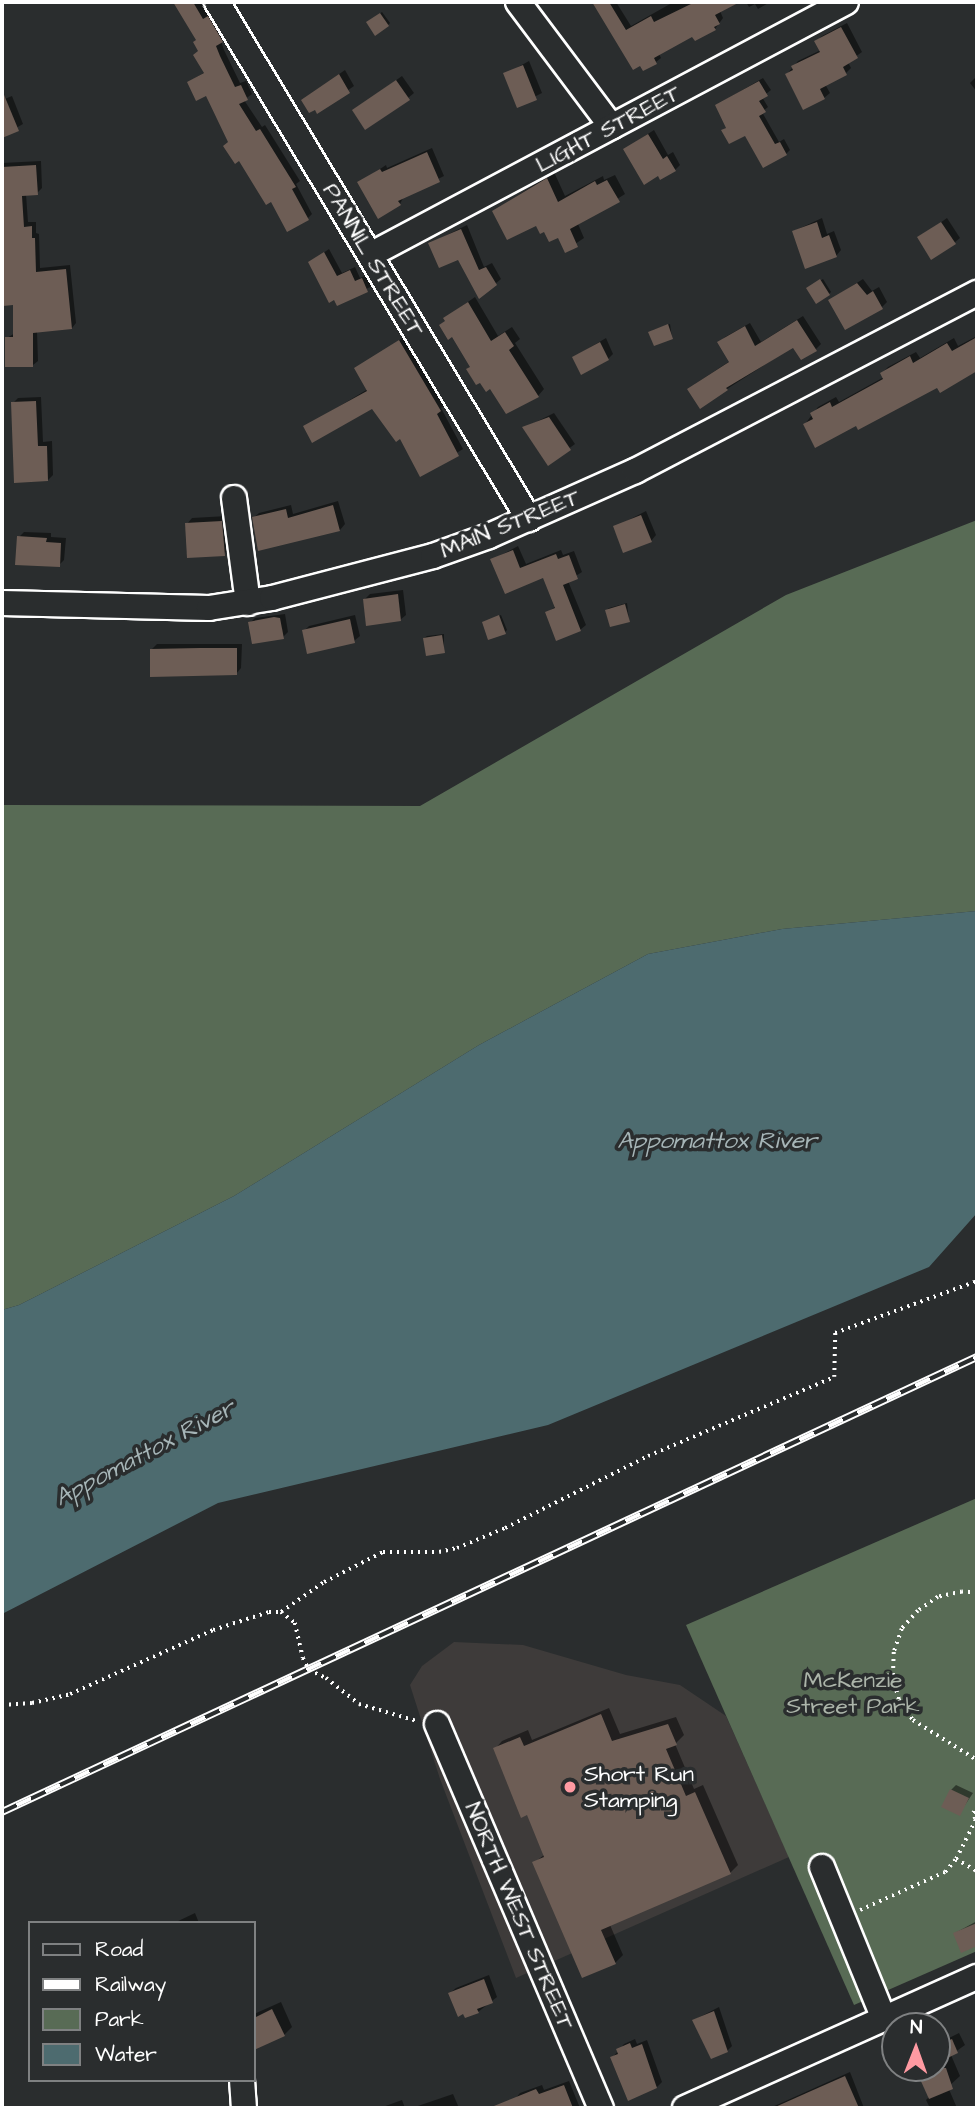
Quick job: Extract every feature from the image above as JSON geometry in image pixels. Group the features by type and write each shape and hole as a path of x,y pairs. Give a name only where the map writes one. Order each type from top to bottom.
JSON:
{"street":[{"name":"PANNIL STREET","path":"217,2 529,519"},
{"path":"519,2 612,127"},
{"name":"LIGHT STREET","path":"370,255 846,2"},
{"name":"MAIN STREET","path":"2,603 84,602 164,609 248,603 433,556 529,519 647,466 977,293"},
{"path":"234,498 248,603"},
{"name":"NORTH WEST STREET","path":"437,1724 601,2108"},
{"path":"822,1867 881,2012"},
{"path":"900,2012 977,1977"},
{"path":"685,2108 881,2020"},
{"path":"242,2082 244,2108"}],"path":[{"path":"2,1705 32,1703 70,1694 213,1630 269,1612 281,1612 324,1582 383,1552 439,1552 457,1548 505,1528 648,1456 834,1377 835,1333 977,1282"},
{"path":"977,1593 962,1592 938,1597 918,1611 902,1629 894,1652 893,1676 899,1700 913,1720 977,1760"},
{"path":"281,1612 295,1623 303,1658 309,1670 326,1678 359,1704 403,1719 437,1724"},
{"path":"842,1917 936,1878 956,1859 976,1819 972,1813 977,1808"},
{"path":"956,1859 977,1871"}],"shaded area":[{"path":"454,1642 523,1645 626,1675 680,1685 726,1716 789,1857 516,1978 440,1779 410,1685 422,1666"}],"green space":[{"path":"977,520 977,911 782,929 648,954 479,1045 234,1196 19,1305 2,1310 2,805 420,806 786,595"},
{"name":"McKenzie Street Park","path":"977,1498 977,1951 854,2005 686,1625"}],"water":[{"name":"Appomattox River","path":"977,911 977,1213 929,1267 548,1425 218,1503 2,1614 2,1310 19,1305 234,1196 479,1045 648,954 782,929"}],"building":[{"path":"173,2 193,2 203,19 208,16 223,42 216,46 220,56 235,87 241,85 248,100 239,104 256,131 260,129 296,187 292,189 309,220 287,232 271,202 266,205 239,161 235,164 223,146 228,142 206,96 196,101 187,82 204,73 193,55 198,51 193,42 196,40"},
{"path":"592,2 609,2 626,30 651,16 654,22 695,2 740,2 715,15 720,24 714,27 716,30 695,41 692,37 654,58 657,64 643,71 640,66 633,70"},
{"path":"380,13 389,26 375,36 366,22"},
{"path":"841,27 858,58 843,67 847,75 820,89 825,99 803,110 785,74 793,70 791,66 820,52 814,41"},
{"path":"523,65 537,100 517,108 503,73"},
{"path":"339,74 350,93 317,114 315,110 309,113 301,100"},
{"path":"396,80 410,100 365,130 352,110"},
{"path":"759,81 768,96 759,101 766,112 759,116 775,144 780,142 787,155 763,168 745,136 729,144 721,130 726,128 715,105"},
{"path":"2,90 19,131 2,138"},
{"path":"648,134 663,159 667,156 676,171 660,180 658,176 644,185 623,149"},
{"path":"427,152 440,182 398,201 401,205 378,219 357,182 380,169 382,172"},
{"path":"36,165 38,195 22,196 24,227 32,226 36,272 66,269 72,329 33,333 33,367 5,367 5,337 13,337 13,305 3,306 2,167"},
{"path":"547,178 558,202 595,181 597,185 607,180 620,202 570,229 578,247 565,253 558,238 549,242 544,232 540,234 536,226 507,240 492,211"},
{"path":"817,222 822,238 829,235 837,257 805,269 792,231"},
{"path":"941,222 956,244 931,260 917,237"},
{"path":"461,229 479,270 486,267 497,285 479,299 458,260 439,268 428,243"},
{"path":"324,252 337,276 350,270 355,281 362,278 368,292 337,306 334,300 329,303 308,262"},
{"path":"820,279 830,295 816,304 806,288"},
{"path":"857,283 867,295 873,291 883,309 845,330 828,300"},
{"path":"468,302 491,341 505,332 514,346 509,350 539,397 506,414 490,389 486,392 480,383 476,385 466,369 470,367 452,337 448,340 439,325 445,321 443,318"},
{"path":"797,320 817,351 801,360 793,348 726,388 728,390 700,409 687,389 729,362 717,342 745,326 755,346"},
{"path":"668,324 673,339 654,346 648,332"},
{"path":"977,337 977,371 940,393 937,388 858,430 856,426 815,448 803,424 813,419 810,413 830,402 832,407 883,379 880,373 910,356 913,363 947,343 952,351"},
{"path":"399,340 441,411 437,414 459,456 420,477 400,439 396,442 372,409 312,443 303,426 367,391 354,368"},
{"path":"600,342 609,360 581,375 572,357"},
{"path":"36,401 38,446 47,446 48,481 14,483 11,402"},
{"path":"549,417 571,450 548,466 522,427"},
{"path":"333,505 340,531 258,551 252,517 286,509 288,518"},
{"path":"641,515 652,542 623,553 613,526"},
{"path":"222,521 225,556 187,558 185,523"},
{"path":"17,536 47,538 46,542 61,543 60,567 15,565"},
{"path":"513,550 520,568 556,554 558,559 569,555 578,579 563,585 581,631 556,641 545,612 555,608 543,578 505,594 490,559"},
{"path":"398,594 401,621 366,626 363,599"},
{"path":"625,604 630,622 610,627 605,610"},
{"path":"499,615 506,634 488,640 482,622"},
{"path":"280,618 284,639 252,644 248,622"},
{"path":"350,619 355,643 307,654 302,630"},
{"path":"442,635 445,653 426,656 423,638"},
{"path":"237,648 237,675 150,677 150,649"},
{"path":"601,1714 612,1741 668,1724 677,1745 666,1749 686,1796 695,1792 731,1874 601,1930 616,1964 582,1978 532,1862 544,1857 527,1815 521,1818 493,1748 520,1737 524,1746"},
{"path":"950,1789 969,1798 960,1816 941,1807"},
{"path":"977,1923 977,1946 961,1953 953,1933"},
{"path":"484,1979 493,2003 477,2009 479,2013 465,2018 463,2014 458,2017 448,1993"},
{"path":"272,2009 285,2036 256,2049 256,2017"},
{"path":"714,2011 728,2052 711,2059 692,2020"},
{"path":"951,2039 958,2053 951,2056"},
{"path":"630,2043 632,2048 642,2044 657,2088 628,2101 610,2057 618,2054 616,2049"},
{"path":"845,2076 859,2108 773,2108 811,2091"},
{"path":"921,2082 951,2082 953,2089 929,2099"},
{"path":"564,2085 573,2108 489,2108 536,2089 539,2094"}],"railway":[{"path":"2,1812 977,1357"}],"place":[{"name":"Short Run Stamping","path":"570,1787"}]}
